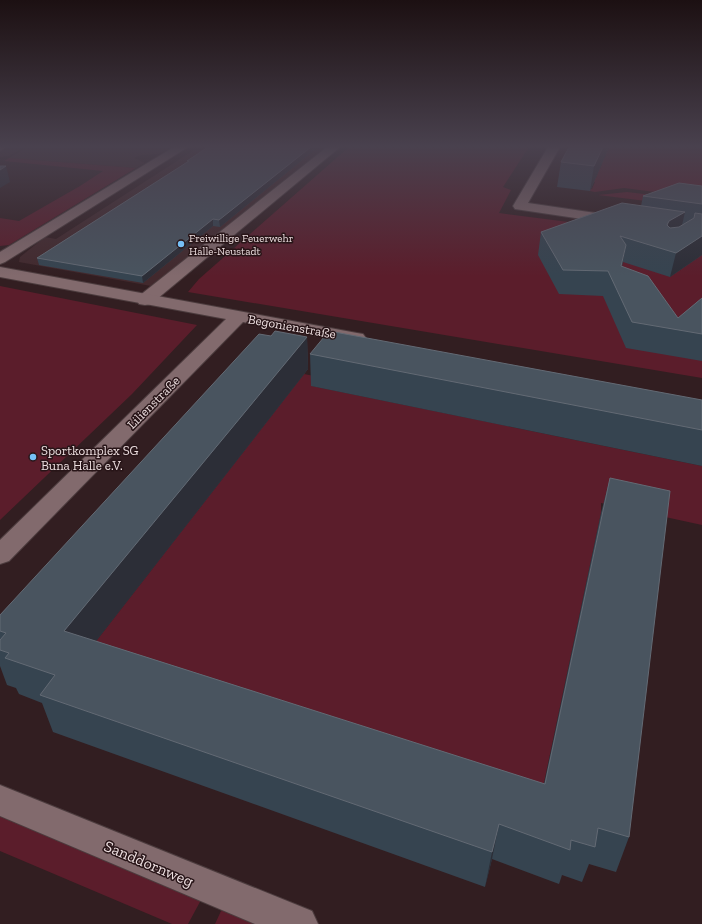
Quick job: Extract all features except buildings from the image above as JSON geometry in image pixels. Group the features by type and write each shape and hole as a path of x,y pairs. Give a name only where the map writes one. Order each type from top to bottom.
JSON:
{"street":[{"path":"0,259 112,190"},
{"path":"145,300 281,190"},
{"path":"529,190 520,206 631,222"},
{"name":"Begonienstraße","path":"0,272 145,300 371,340"},
{"name":"Lilienstraße","path":"0,556 238,317"},
{"name":"Sanddornweg","path":"0,800 299,924"}],"shaded area":[{"path":"73,190 100,190 9,245 0,246 0,218 19,221"},
{"path":"132,190 272,190 151,286 19,262 20,257 45,237 56,239"},
{"path":"300,190 511,190 499,213 702,239 702,378 188,292 199,279"},
{"path":"589,190 609,190 595,192"},
{"path":"641,190 702,190 702,198"},
{"path":"627,192 702,201 702,208 598,195"},
{"name":"Sportkomplex SG Buna Halle e.V.","path":"0,286 197,325 132,394 0,520"},
{"path":"304,374 319,377 312,386 702,466 702,525 601,503 601,513 531,844 62,685"},
{"path":"0,800 208,887 188,924 172,924 0,851"},
{"path":"228,896 295,924 215,924"}],"place":[{"name":"Freiwillige Feuerwehr Halle-Neustadt","path":"181,244"},
{"name":"Sportkomplex SG Buna Halle e.V.","path":"33,457"}]}
